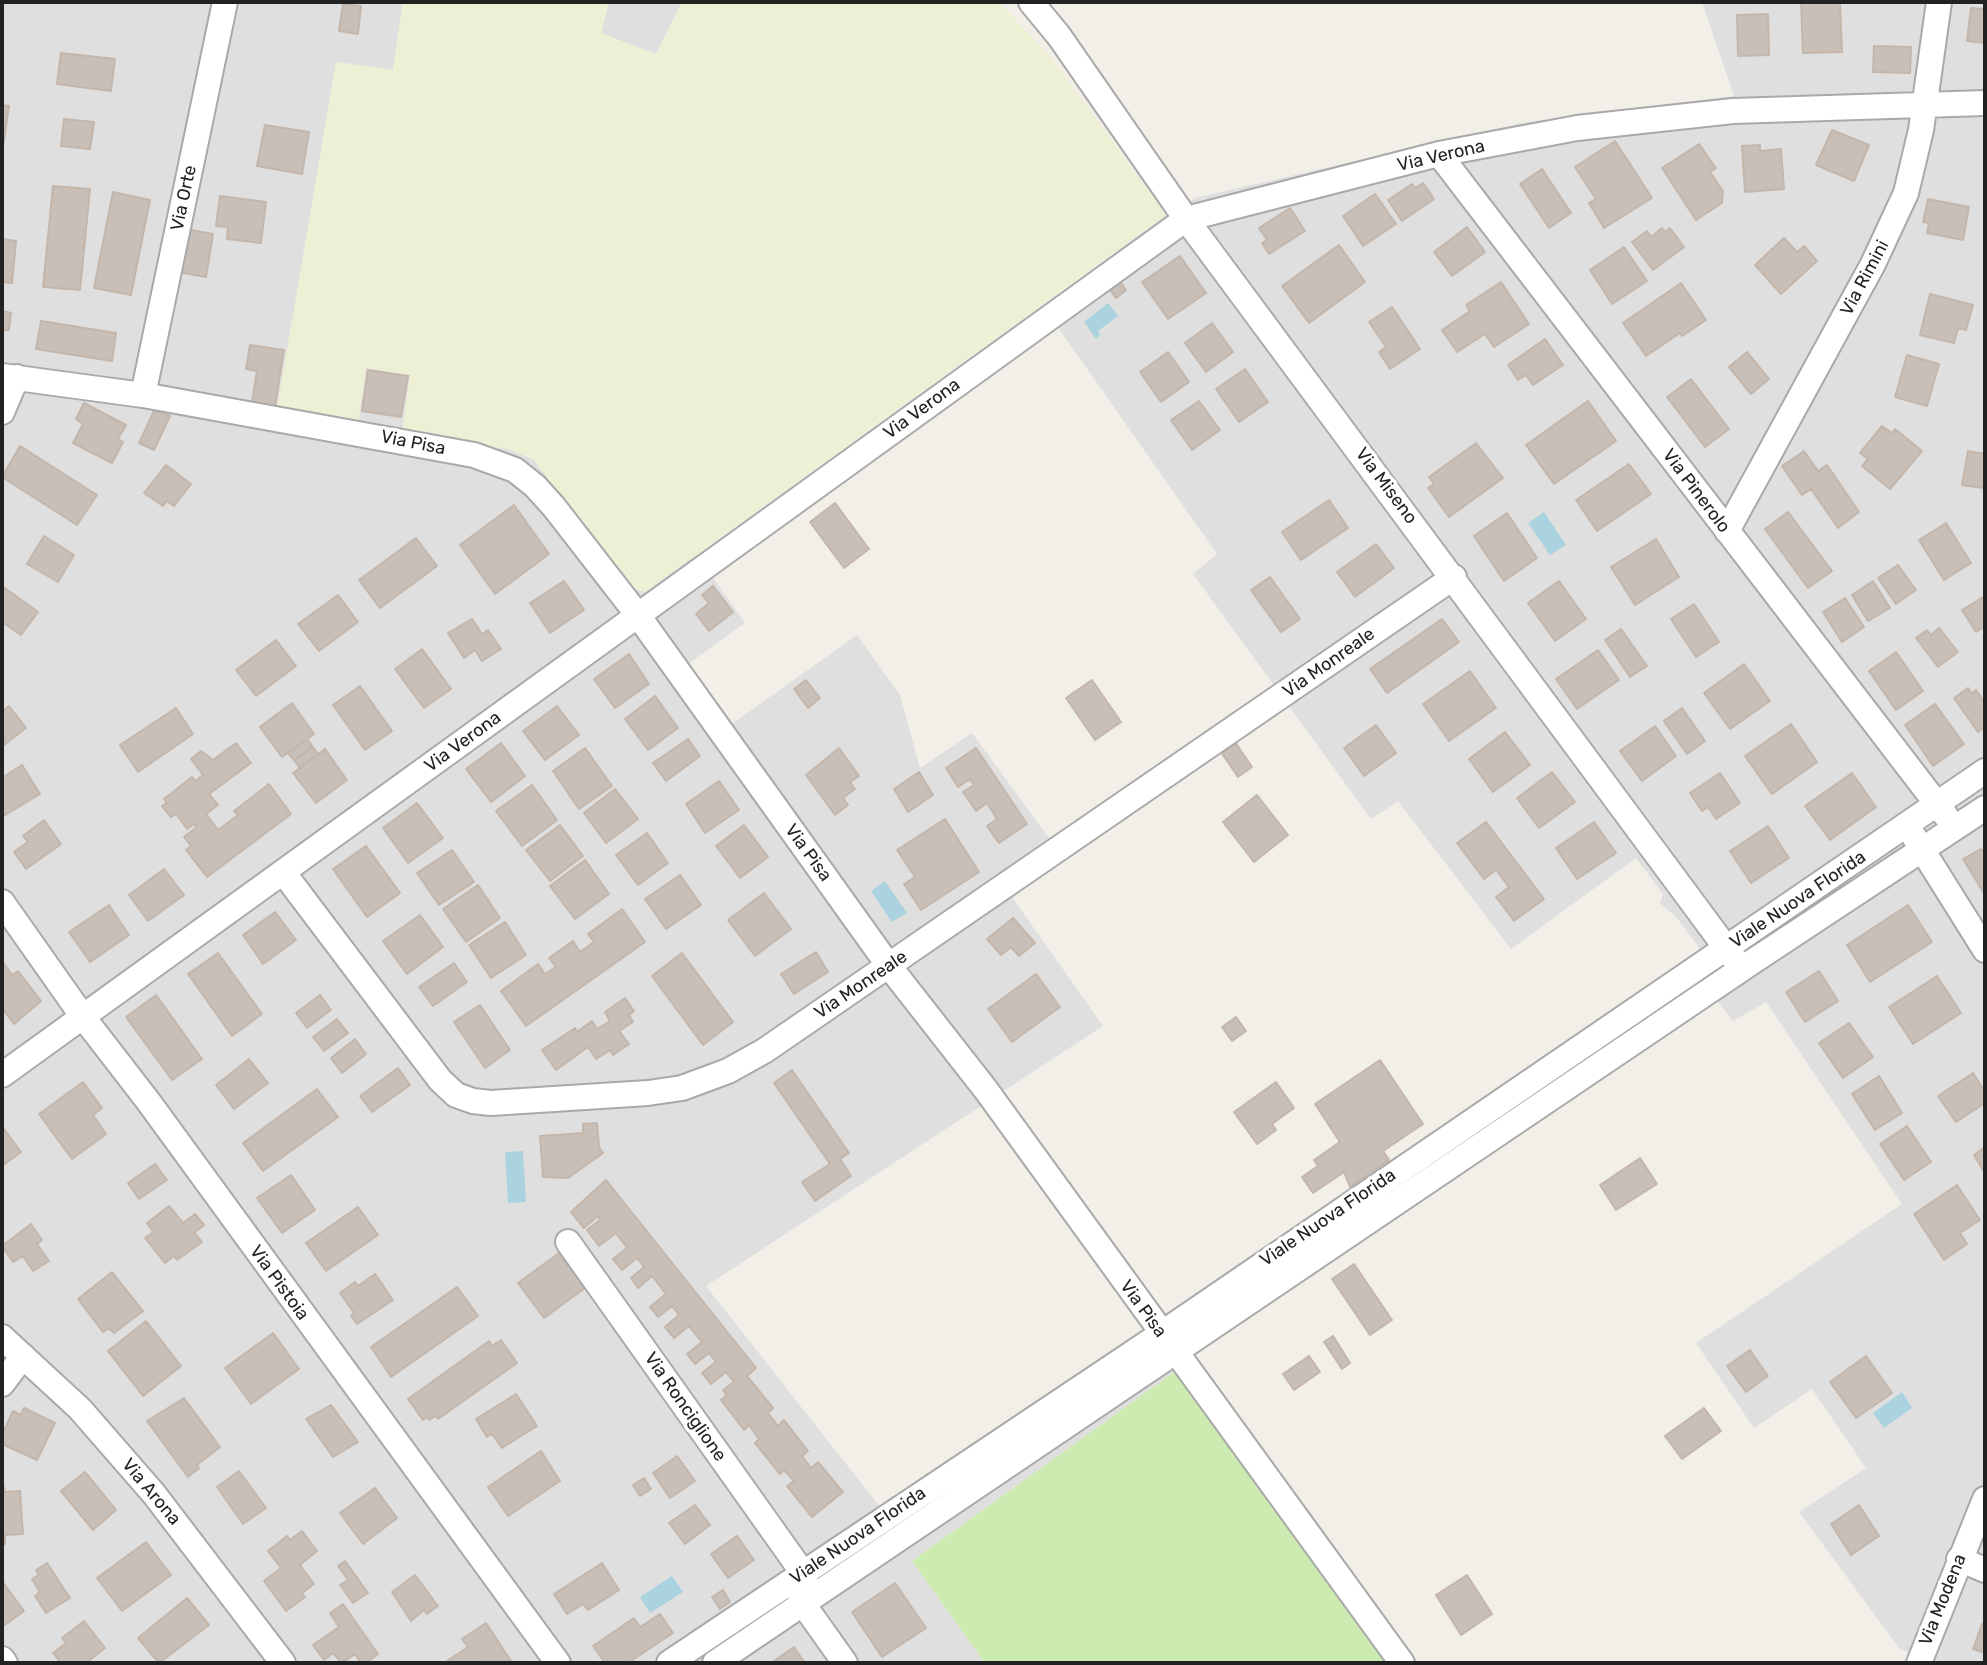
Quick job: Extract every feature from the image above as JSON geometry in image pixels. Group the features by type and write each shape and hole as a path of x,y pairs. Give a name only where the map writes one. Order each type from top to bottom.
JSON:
{"street":[{"name":"Via Orte","path":"143,395 225,2"},
{"name":"Via Miseno","path":"1031,2 1059,36 1186,219 1454,577 1741,969"},
{"name":"Via Rimini","path":"1727,531 1897,216 1913,171 1939,2"},
{"name":"Via Verona","path":"2,1075 636,614 1186,219 1439,155 1566,130 1656,118 1766,109 1985,103"},
{"name":"Via Pinerolo","path":"1439,155 1955,827"},
{"name":"Via Pisa","path":"9,377 143,395 405,442 499,463 522,476 550,501 636,614 889,966 986,1090 1402,1663"},
{"path":"2,412 9,377"},
{"name":"Via Monreale","path":"283,872 444,1085 473,1101 648,1093 704,1081 764,1051 1454,577"},
{"name":"Viale Nuova Florida","path":"715,1663 943,1508 1167,1342 1727,948 1985,771"},
{"name":"Viale Nuova Florida","path":"669,1663 928,1488 1167,1342 1985,808"},
{"path":"1907,826 1985,950"},
{"name":"Via Pistoia","path":"2,902 83,1017 148,1101 558,1663"},
{"name":"Via Ronciglione","path":"568,1242 803,1573"},
{"name":"Via Arona","path":"2,1337 80,1409 155,1494 283,1663"},
{"path":"2,1384 23,1356"},
{"path":"928,1488 943,1508"},
{"name":"Via Modena","path":"1919,1663 1985,1499"},
{"path":"1959,1559 1985,1570"},
{"path":"803,1573 805,1580 800,1595 802,1604 845,1663"},
{"path":"2,1659 5,1663"}],"shaded area":[{"path":"2,2 403,2 393,70 336,62 366,367 411,375 403,432 509,449 534,460 645,592 696,554 745,623 685,666 729,726 857,635 900,695 920,768 972,733 1052,842 1000,880 1103,1026 706,1286 880,1507 1145,1332 1177,1370 912,1561 985,1663 2,1663"},
{"path":"609,2 682,2 656,55 601,33"},
{"path":"1702,2 1985,2 1985,1663 1930,1663 1899,1648 1799,1512 1866,1468 1812,1389 1754,1428 1696,1343 1902,1204 1766,1002 1733,1021 1690,965 1704,954 1676,917 1660,903 1663,894 1636,858 1511,949 1398,801 1371,819 1193,574 1217,554 1043,306 1166,215 1195,198 1521,123 1734,96"}],"green space":[{"path":"403,2 609,2 601,33 656,54 682,2 999,2 1050,56 1166,215 645,592 630,588 534,460 509,449 402,432 410,375 366,368 358,424 277,408 336,62 393,70"},
{"path":"1177,1370 1391,1663 985,1663 912,1561"}],"water":[{"path":"1108,303 1118,316 1098,331 1100,335 1096,339 1084,322"},
{"path":"1544,512 1566,545 1550,555 1528,523"},
{"path":"885,881 907,913 892,922 871,891"},
{"path":"523,1151 526,1202 508,1203 505,1152"},
{"path":"1902,1392 1912,1408 1884,1428 1873,1413"},
{"path":"672,1576 683,1592 650,1613 640,1597"}],"building":[{"path":"1801,2 1840,2 1842,52 1803,53"},
{"path":"343,4 361,6 358,34 339,31"},
{"path":"1971,8 1985,9 1985,43 1967,41"},
{"path":"1768,14 1769,55 1738,56 1737,15"},
{"path":"1874,46 1911,47 1910,73 1873,72"},
{"path":"61,53 115,59 111,91 57,84"},
{"path":"2,105 9,106 2,154"},
{"path":"64,119 94,122 90,149 61,146"},
{"path":"265,125 309,132 302,174 257,166"},
{"path":"1832,130 1869,145 1854,181 1816,165"},
{"path":"1615,141 1652,198 1604,228 1589,203 1596,199 1575,167"},
{"path":"1699,144 1716,168 1710,172 1723,191 1722,203 1696,220 1662,168"},
{"path":"1760,145 1760,151 1781,149 1784,189 1745,192 1742,146"},
{"path":"1542,169 1571,213 1549,228 1520,184"},
{"path":"1423,183 1434,199 1402,221 1388,200 1412,184 1415,188"},
{"path":"53,186 90,189 80,290 43,287"},
{"path":"113,192 150,200 131,295 94,288"},
{"path":"1375,194 1396,224 1363,246 1343,216"},
{"path":"220,196 266,202 261,243 227,239 228,227 216,226"},
{"path":"1928,199 1969,207 1963,240 1927,233 1929,223 1923,222"},
{"path":"1290,208 1305,231 1269,254 1262,243 1267,240 1259,228"},
{"path":"1467,227 1485,252 1452,276 1434,252"},
{"path":"1662,228 1665,232 1670,228 1684,247 1653,270 1632,242 1647,231 1651,237"},
{"path":"185,229 213,234 206,277 178,272"},
{"path":"1784,238 1797,252 1804,246 1817,261 1781,294 1755,265"},
{"path":"2,239 16,241 12,283 2,282"},
{"path":"1339,245 1365,282 1309,323 1282,286"},
{"path":"1624,247 1647,281 1612,304 1590,270"},
{"path":"1180,256 1206,293 1168,319 1142,282"},
{"path":"1118,279 1126,290 1116,298 1108,287"},
{"path":"1501,282 1529,324 1494,347 1485,334 1457,352 1442,330 1470,311 1466,305"},
{"path":"1681,283 1706,320 1682,336 1680,333 1646,356 1623,323"},
{"path":"1930,294 1973,305 1966,330 1958,328 1954,343 1920,335"},
{"path":"1392,307 1420,349 1390,369 1379,352 1386,347 1369,322"},
{"path":"2,311 11,313 9,330 2,330"},
{"path":"41,321 116,333 112,361 36,349"},
{"path":"1212,323 1233,352 1206,372 1185,343"},
{"path":"1545,339 1563,365 1533,385 1526,375 1518,380 1508,365"},
{"path":"250,345 284,350 275,406 252,402 257,371 246,369"},
{"path":"1168,352 1189,382 1161,402 1140,372"},
{"path":"1747,352 1769,379 1751,394 1729,367"},
{"path":"1907,355 1939,364 1927,406 1895,397"},
{"path":"1245,369 1268,402 1239,422 1216,389"},
{"path":"368,370 408,376 401,417 362,411"},
{"path":"1691,379 1729,429 1705,447 1667,397"},
{"path":"1199,401 1220,430 1192,450 1171,420"},
{"path":"1588,401 1616,441 1554,484 1526,445"},
{"path":"84,403 126,425 118,439 123,442 112,463 73,443 83,424 76,419"},
{"path":"155,409 170,416 154,450 139,443"},
{"path":"1882,426 1892,433 1895,429 1922,451 1890,489 1862,466 1868,459 1860,453"},
{"path":"1476,443 1503,478 1449,517 1428,488 1434,484 1429,477"},
{"path":"20,446 97,495 77,525 2,477"},
{"path":"1804,451 1818,471 1827,465 1859,512 1838,528 1811,489 1802,495 1782,466"},
{"path":"1968,451 1985,454 1983,488 1962,485"},
{"path":"1629,464 1651,494 1597,531 1576,500"},
{"path":"166,465 191,484 174,506 167,501 163,506 144,493"},
{"path":"1329,500 1348,528 1301,560 1282,532"},
{"path":"835,503 869,549 844,568 810,522"},
{"path":"514,505 549,554 495,594 460,545"},
{"path":"1788,512 1832,571 1808,588 1765,529"},
{"path":"1507,513 1537,558 1504,581 1474,536"},
{"path":"1946,523 1971,563 1944,580 1919,540"},
{"path":"44,536 74,555 58,582 27,564"},
{"path":"416,538 437,566 380,608 359,580"},
{"path":"1656,539 1679,577 1635,605 1611,567"},
{"path":"1376,544 1394,568 1355,597 1337,572"},
{"path":"1898,565 1916,590 1896,604 1878,578"},
{"path":"1270,577 1300,619 1281,632 1251,590"},
{"path":"564,581 584,610 550,633 530,603"},
{"path":"1559,581 1586,619 1555,641 1528,603"},
{"path":"1873,581 1890,608 1868,621 1852,595"},
{"path":"2,586 38,612 21,635 2,622"},
{"path":"713,586 733,612 709,631 696,614 709,603 702,595"},
{"path":"338,595 358,622 319,651 298,624"},
{"path":"1985,596 1985,626 1976,632 1962,610"},
{"path":"1845,598 1864,627 1842,642 1823,612"},
{"path":"1694,604 1719,642 1696,657 1671,619"},
{"path":"472,619 482,634 488,630 501,649 482,661 475,650 464,658 448,633"},
{"path":"1442,619 1459,642 1387,693 1370,669"},
{"path":"1939,628 1958,652 1938,667 1916,638 1927,630 1931,635"},
{"path":"1621,629 1647,666 1630,677 1605,640"},
{"path":"276,640 296,666 256,696 236,670"},
{"path":"422,649 451,689 424,708 395,669"},
{"path":"1598,650 1619,680 1577,709 1556,679"},
{"path":"1896,652 1923,691 1896,710 1869,671"},
{"path":"629,654 649,684 615,708 594,679"},
{"path":"1744,664 1770,701 1730,729 1704,693"},
{"path":"1470,671 1496,708 1449,741 1423,704"},
{"path":"806,680 820,698 808,708 794,689"},
{"path":"1092,680 1121,722 1095,740 1066,698"},
{"path":"360,686 392,731 365,750 333,705"},
{"path":"1968,688 1972,694 1976,690 1985,703 1985,727 1978,732 1954,698"},
{"path":"655,696 678,728 648,750 625,719"},
{"path":"292,703 314,734 282,757 260,727"},
{"path":"1935,704 1964,744 1933,766 1905,725"},
{"path":"9,706 26,728 4,745 2,712"},
{"path":"557,706 579,735 545,760 523,731"},
{"path":"176,708 193,734 138,772 120,745"},
{"path":"1682,708 1705,741 1687,754 1664,721"},
{"path":"1791,724 1817,762 1772,794 1745,756"},
{"path":"1376,725 1396,753 1364,776 1344,748"},
{"path":"1655,726 1676,756 1642,781 1620,751"},
{"path":"1505,732 1530,765 1493,792 1469,759"},
{"path":"307,739 313,747 294,760 288,753"},
{"path":"688,739 700,756 666,781 653,763"},
{"path":"1233,739 1252,767 1238,777 1219,749"},
{"path":"236,743 251,763 209,794 218,805 206,814 218,830 238,815 234,811 269,784 291,814 207,877 186,850 191,846 184,837 197,827 194,824 187,829 176,814 171,817 162,806 167,803 164,799 192,777 195,781 203,775 191,759 201,751 213,760"},
{"path":"501,743 525,776 491,802 466,769"},
{"path":"313,747 318,754 300,768 294,760"},
{"path":"585,748 612,786 579,809 553,771"},
{"path":"839,748 859,776 850,782 855,789 843,798 848,805 835,815 806,775"},
{"path":"976,748 1027,824 999,843 987,826 997,819 987,803 976,811 963,792 974,785 970,779 958,787 946,768"},
{"path":"325,749 347,780 316,803 293,773"},
{"path":"22,765 40,794 2,817 2,778"},
{"path":"919,772 933,795 908,812 894,789"},
{"path":"1552,772 1575,802 1539,828 1517,798"},
{"path":"1720,773 1740,803 1716,819 1708,807 1702,811 1690,793"},
{"path":"1852,773 1876,807 1830,840 1805,806"},
{"path":"719,781 739,810 705,833 686,804"},
{"path":"532,785 557,820 522,846 496,811"},
{"path":"615,789 638,819 606,843 584,813"},
{"path":"1257,795 1288,835 1254,862 1223,822"},
{"path":"417,803 443,838 408,863 383,828"},
{"path":"945,819 979,872 921,910 904,884 915,877 897,850"},
{"path":"44,820 61,844 26,869 14,852 28,842 23,836"},
{"path":"1486,822 1544,899 1514,921 1496,897 1509,887 1496,870 1484,879 1457,843"},
{"path":"1594,822 1616,853 1577,879 1556,848"},
{"path":"560,825 583,856 550,881 526,850"},
{"path":"744,825 768,857 740,878 716,846"},
{"path":"1768,826 1789,858 1751,883 1730,851"},
{"path":"647,833 668,863 638,885 616,855"},
{"path":"366,846 400,893 367,917 333,869"},
{"path":"1981,849 1985,853 1985,895 1963,859"},
{"path":"452,850 474,882 439,905 417,873"},
{"path":"585,860 609,894 575,919 550,886"},
{"path":"164,869 184,895 148,921 129,895"},
{"path":"680,875 701,905 666,929 645,899"},
{"path":"478,885 500,918 466,942 443,909"},
{"path":"764,893 791,929 755,956 728,920"},
{"path":"109,905 129,935 90,962 69,932"},
{"path":"1908,905 1932,942 1870,982 1847,945"},
{"path":"622,909 645,942 526,1026 501,991 538,964 545,974 556,967 549,958 573,941 580,952 594,942 588,934"},
{"path":"275,912 296,940 263,964 243,935"},
{"path":"420,915 443,947 407,974 383,941"},
{"path":"1013,918 1035,943 1019,956 1011,947 1001,955 987,939"},
{"path":"505,922 526,955 491,978 469,945"},
{"path":"816,952 828,972 794,994 781,974"},
{"path":"218,953 262,1014 232,1036 188,974"},
{"path":"682,953 733,1022 703,1045 652,976"},
{"path":"2,961 12,975 18,971 41,1001 14,1024 2,1008"},
{"path":"454,963 467,982 433,1006 419,987"},
{"path":"1819,971 1838,1001 1805,1022 1786,992"},
{"path":"1036,974 1060,1007 1012,1042 988,1009"},
{"path":"1937,976 1961,1013 1913,1044 1889,1007"},
{"path":"156,995 202,1059 172,1080 126,1017"},
{"path":"320,995 331,1010 307,1028 296,1013"},
{"path":"625,998 634,1011 629,1015 633,1022 619,1031 629,1044 613,1055 610,1050 596,1059 588,1047 556,1070 542,1050 575,1028 577,1032 592,1021 597,1029 610,1021 605,1012"},
{"path":"480,1005 510,1050 485,1068 454,1022"},
{"path":"1236,1017 1246,1031 1232,1041 1222,1027"},
{"path":"337,1019 348,1033 324,1051 313,1037"},
{"path":"1849,1023 1873,1057 1843,1078 1819,1043"},
{"path":"355,1039 366,1054 342,1073 331,1058"},
{"path":"249,1059 268,1083 234,1109 216,1085"},
{"path":"1380,1060 1423,1124 1383,1151 1389,1160 1350,1187 1344,1172 1313,1193 1302,1177 1318,1166 1314,1160 1340,1142 1315,1104"},
{"path":"398,1068 410,1085 372,1112 360,1096"},
{"path":"792,1070 849,1153 840,1159 851,1176 815,1201 802,1182 830,1164 774,1083"},
{"path":"1973,1073 1985,1092 1985,1103 1956,1122 1938,1096"},
{"path":"1879,1076 1902,1113 1875,1130 1852,1094"},
{"path":"83,1082 102,1108 93,1115 106,1134 72,1159 39,1114"},
{"path":"1276,1082 1294,1108 1272,1124 1276,1130 1257,1144 1234,1112"},
{"path":"317,1089 338,1117 263,1171 243,1143"},
{"path":"597,1123 599,1147 603,1153 568,1178 543,1177 540,1136 583,1133 583,1124"},
{"path":"1907,1126 1931,1162 1904,1180 1880,1144"},
{"path":"4,1129 21,1152 2,1166 2,1130"},
{"path":"1985,1147 1985,1173 1974,1155"},
{"path":"1640,1158 1657,1184 1616,1210 1600,1185"},
{"path":"155,1164 167,1180 139,1199 128,1183"},
{"path":"291,1175 315,1210 282,1233 257,1198"},
{"path":"606,1180 756,1368 747,1376 773,1408 768,1413 778,1426 784,1420 808,1451 802,1456 811,1468 818,1462 843,1492 812,1517 787,1486 794,1481 784,1470 780,1474 755,1443 759,1439 749,1425 744,1430 721,1400 727,1395 723,1390 734,1382 726,1372 711,1384 702,1373 716,1362 709,1353 695,1364 687,1354 702,1342 689,1326 674,1338 665,1327 679,1315 672,1306 658,1317 650,1307 666,1294 652,1276 638,1288 631,1278 644,1267 637,1258 622,1270 613,1259 627,1248 616,1233 599,1246 587,1230 600,1220 598,1216 584,1228 571,1212"},
{"path":"1957,1185 1980,1220 1960,1233 1967,1244 1944,1260 1914,1214"},
{"path":"169,1206 183,1223 195,1214 204,1225 194,1233 202,1242 177,1260 174,1256 165,1263 145,1238 153,1232 147,1223"},
{"path":"358,1207 378,1235 326,1271 306,1243"},
{"path":"31,1224 42,1240 37,1244 49,1261 33,1271 23,1256 13,1262 2,1246"},
{"path":"559,1253 585,1288 544,1318 518,1283"},
{"path":"1354,1264 1392,1320 1370,1335 1332,1279"},
{"path":"112,1272 143,1311 114,1333 109,1328 103,1332 78,1299"},
{"path":"375,1274 393,1300 357,1324 351,1316 354,1313 340,1293 355,1282 358,1286"},
{"path":"457,1287 478,1316 391,1377 371,1347"},
{"path":"146,1321 181,1366 143,1396 108,1351"},
{"path":"273,1333 299,1369 251,1404 225,1368"},
{"path":"1333,1336 1350,1363 1342,1369 1324,1342"},
{"path":"501,1340 517,1363 438,1419 436,1416 423,1420 408,1399 489,1341 492,1346"},
{"path":"1750,1350 1768,1376 1746,1392 1727,1366"},
{"path":"1309,1356 1320,1372 1294,1390 1283,1374"},
{"path":"1866,1356 1892,1393 1856,1418 1830,1382"},
{"path":"516,1394 537,1426 502,1448 492,1434 487,1437 476,1419"},
{"path":"184,1398 220,1447 197,1465 199,1468 188,1477 147,1421"},
{"path":"331,1405 358,1442 333,1457 306,1419"},
{"path":"24,1408 55,1423 37,1460 2,1444 2,1435 13,1411 21,1415"},
{"path":"1704,1408 1721,1431 1682,1459 1665,1436"},
{"path":"541,1451 560,1481 508,1516 488,1487"},
{"path":"677,1456 695,1481 670,1498 653,1473"},
{"path":"239,1471 266,1508 243,1524 217,1487"},
{"path":"85,1472 116,1510 93,1530 61,1491"},
{"path":"644,1478 651,1489 640,1496 633,1485"},
{"path":"2,1479 5,1492 20,1491 23,1534 5,1535 5,1544 2,1545"},
{"path":"375,1488 397,1518 363,1544 340,1513"},
{"path":"695,1505 710,1525 685,1544 669,1523"},
{"path":"1859,1505 1879,1536 1851,1555 1831,1524"},
{"path":"302,1531 317,1551 300,1565 314,1584 302,1593 305,1597 286,1611 264,1581 281,1568 268,1551 287,1536 290,1540"},
{"path":"737,1536 754,1560 728,1578 711,1554"},
{"path":"146,1542 171,1575 122,1611 97,1578"},
{"path":"345,1561 368,1593 353,1603 340,1585 348,1580 338,1566"},
{"path":"47,1563 70,1598 46,1613 35,1596 40,1592 32,1579 39,1575 36,1570"},
{"path":"602,1563 619,1590 588,1610 583,1604 567,1614 554,1594"},
{"path":"415,1575 438,1606 427,1614 424,1610 411,1621 392,1592"},
{"path":"1467,1575 1492,1614 1461,1635 1436,1595"},
{"path":"2,1581 24,1611 2,1627"},
{"path":"895,1583 926,1628 882,1657 852,1612"},
{"path":"723,1590 730,1602 720,1609 712,1597"},
{"path":"187,1598 209,1625 159,1663 138,1638"},
{"path":"343,1604 378,1654 366,1663 361,1663 355,1654 342,1663 333,1653 324,1660 313,1645 339,1627 330,1613"},
{"path":"660,1614 673,1633 628,1663 605,1663 593,1646 634,1618 640,1627"},
{"path":"84,1621 105,1648 86,1663 61,1663 53,1653 66,1643 62,1638"},
{"path":"486,1623 511,1661 444,1663 468,1647 462,1639"},
{"path":"1982,1624 1985,1625 1985,1653 1973,1649"},
{"path":"794,1647 805,1663 771,1663"}]}
